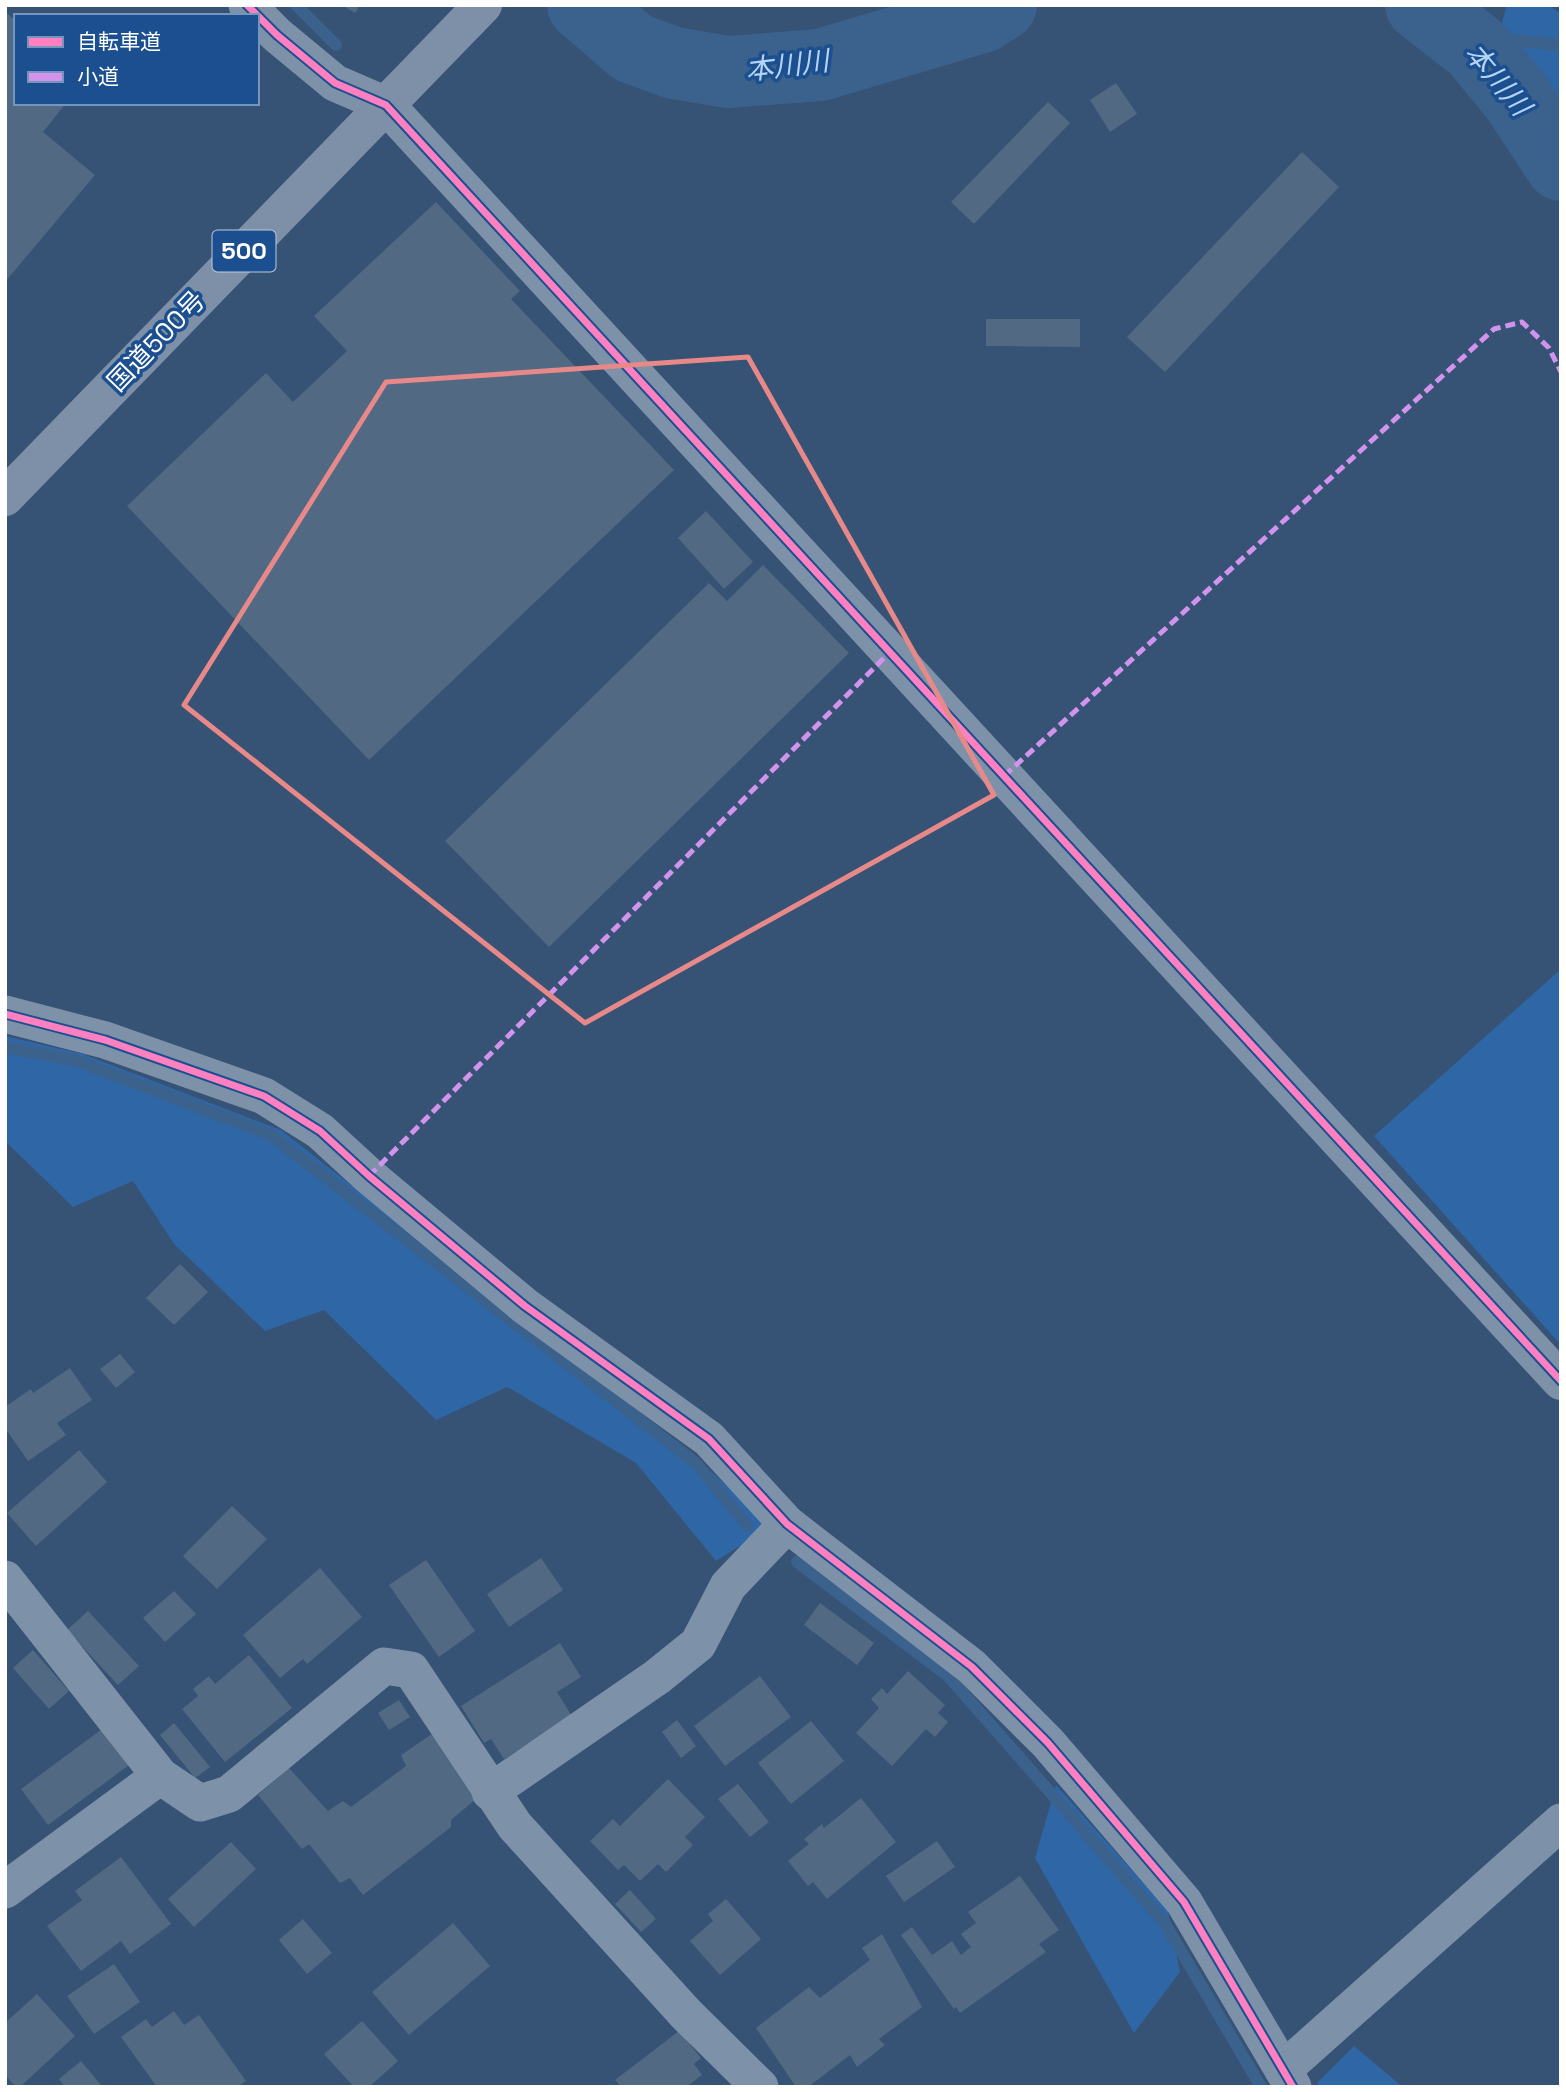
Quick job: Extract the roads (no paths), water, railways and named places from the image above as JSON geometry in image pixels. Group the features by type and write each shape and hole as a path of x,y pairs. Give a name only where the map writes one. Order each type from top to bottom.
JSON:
{"highway":[{"name":"国道500号","path":"5,497 483,5"}],"street":[{"path":"259,17 335,83 386,105 1561,1381"},
{"path":"5,1014 105,1040 264,1096 320,1131 369,1176 525,1306 709,1438 787,1524 972,1667 1048,1743 1184,1902 1288,2078 1561,1822"},
{"path":"490,1791 657,1677 698,1644 728,1586 787,1524"},
{"path":"5,1579 160,1776 200,1803 229,1794 384,1665 411,1670 515,1826 686,2014 760,2087"},
{"path":"5,1890 160,1776"}],"waterway":[{"path":"296,5 336,45"},
{"name":"本川川","path":"583,5 633,48 674,63 728,72 820,65 982,17 1001,5"},
{"name":"本川川","path":"1421,5 1476,48 1517,98 1561,165"},
{"path":"1476,48 1513,40 1561,45"},
{"path":"5,1047 78,1061 271,1135 696,1463 747,1525"},
{"path":"797,1562 948,1676 1164,1922 1261,2087"}]}
